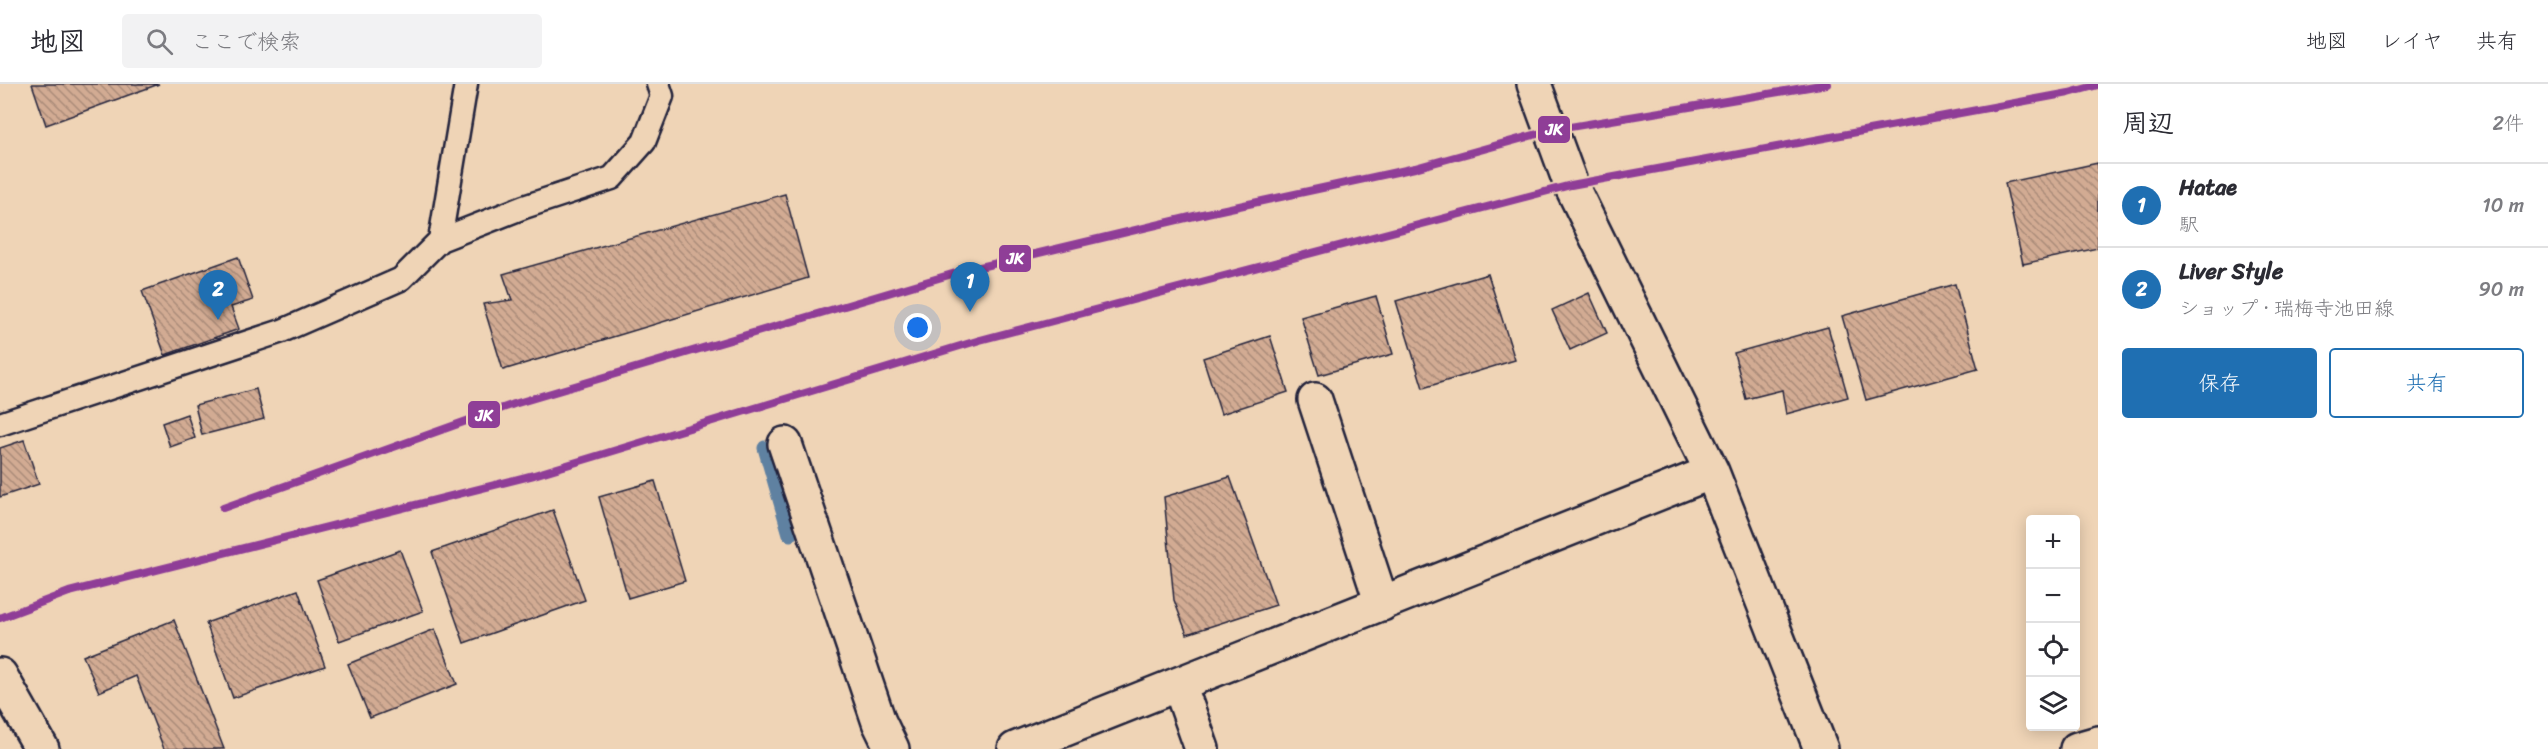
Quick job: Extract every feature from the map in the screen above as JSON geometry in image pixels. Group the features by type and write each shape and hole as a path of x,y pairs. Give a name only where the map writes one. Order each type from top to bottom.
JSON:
{"street":[{"path":"1534,84 1571,185 1712,472 1821,749"},
{"path":"1315,400 1382,604"},
{"path":"785,444 879,722 892,749"},
{"path":"1015,749 1712,472"},
{"path":"0,675 42,749"},
{"path":"1179,684 1202,749"},
{"path":"2077,749 2098,743"}],"lane":[{"path":"440,240 466,84"},
{"path":"0,424 282,331 401,279 440,240 524,207 612,178 644,142 662,96 658,84"}],"building":[{"path":"32,84 159,84 46,125"},
{"path":"2098,163 2098,248 2023,264 2005,183"},
{"path":"785,194 808,278 503,370 483,304 512,300 503,274"},
{"path":"238,257 253,300 231,307 239,329 165,355 142,291"},
{"path":"1488,274 1515,360 1423,388 1396,301"},
{"path":"1955,284 1978,369 1866,400 1842,316"},
{"path":"1589,293 1607,333 1570,350 1552,310"},
{"path":"1376,296 1393,354 1319,375 1301,317"},
{"path":"1828,327 1848,397 1786,414 1782,390 1746,399 1734,353"},
{"path":"1270,336 1288,392 1221,414 1203,358"},
{"path":"256,389 264,419 202,435 195,405"},
{"path":"187,414 195,438 170,447 162,423"},
{"path":"24,440 39,484 0,497 0,448"},
{"path":"1230,477 1276,605 1187,634 1174,600 1164,497"},
{"path":"655,481 685,581 628,598 599,497"},
{"path":"553,510 585,600 464,643 432,552"},
{"path":"400,550 423,611 339,641 317,580"},
{"path":"298,590 325,666 233,698 206,623"},
{"path":"174,620 224,749 164,749 136,676 99,692 83,656"},
{"path":"435,629 457,684 370,718 348,664"}],"waterway":[{"path":"765,448 790,534"}],"transit line":[{"name":"JK","path":"223,508 514,404 959,272 1207,213 1415,168 1552,130 1827,84"},
{"name":"JK","path":"0,618 69,592 534,475 980,340 1571,185 2069,93 2098,85"}],"place":[{"name":"Hatae","path":"970,312"},
{"name":"Liver Style","path":"218,320"}]}
